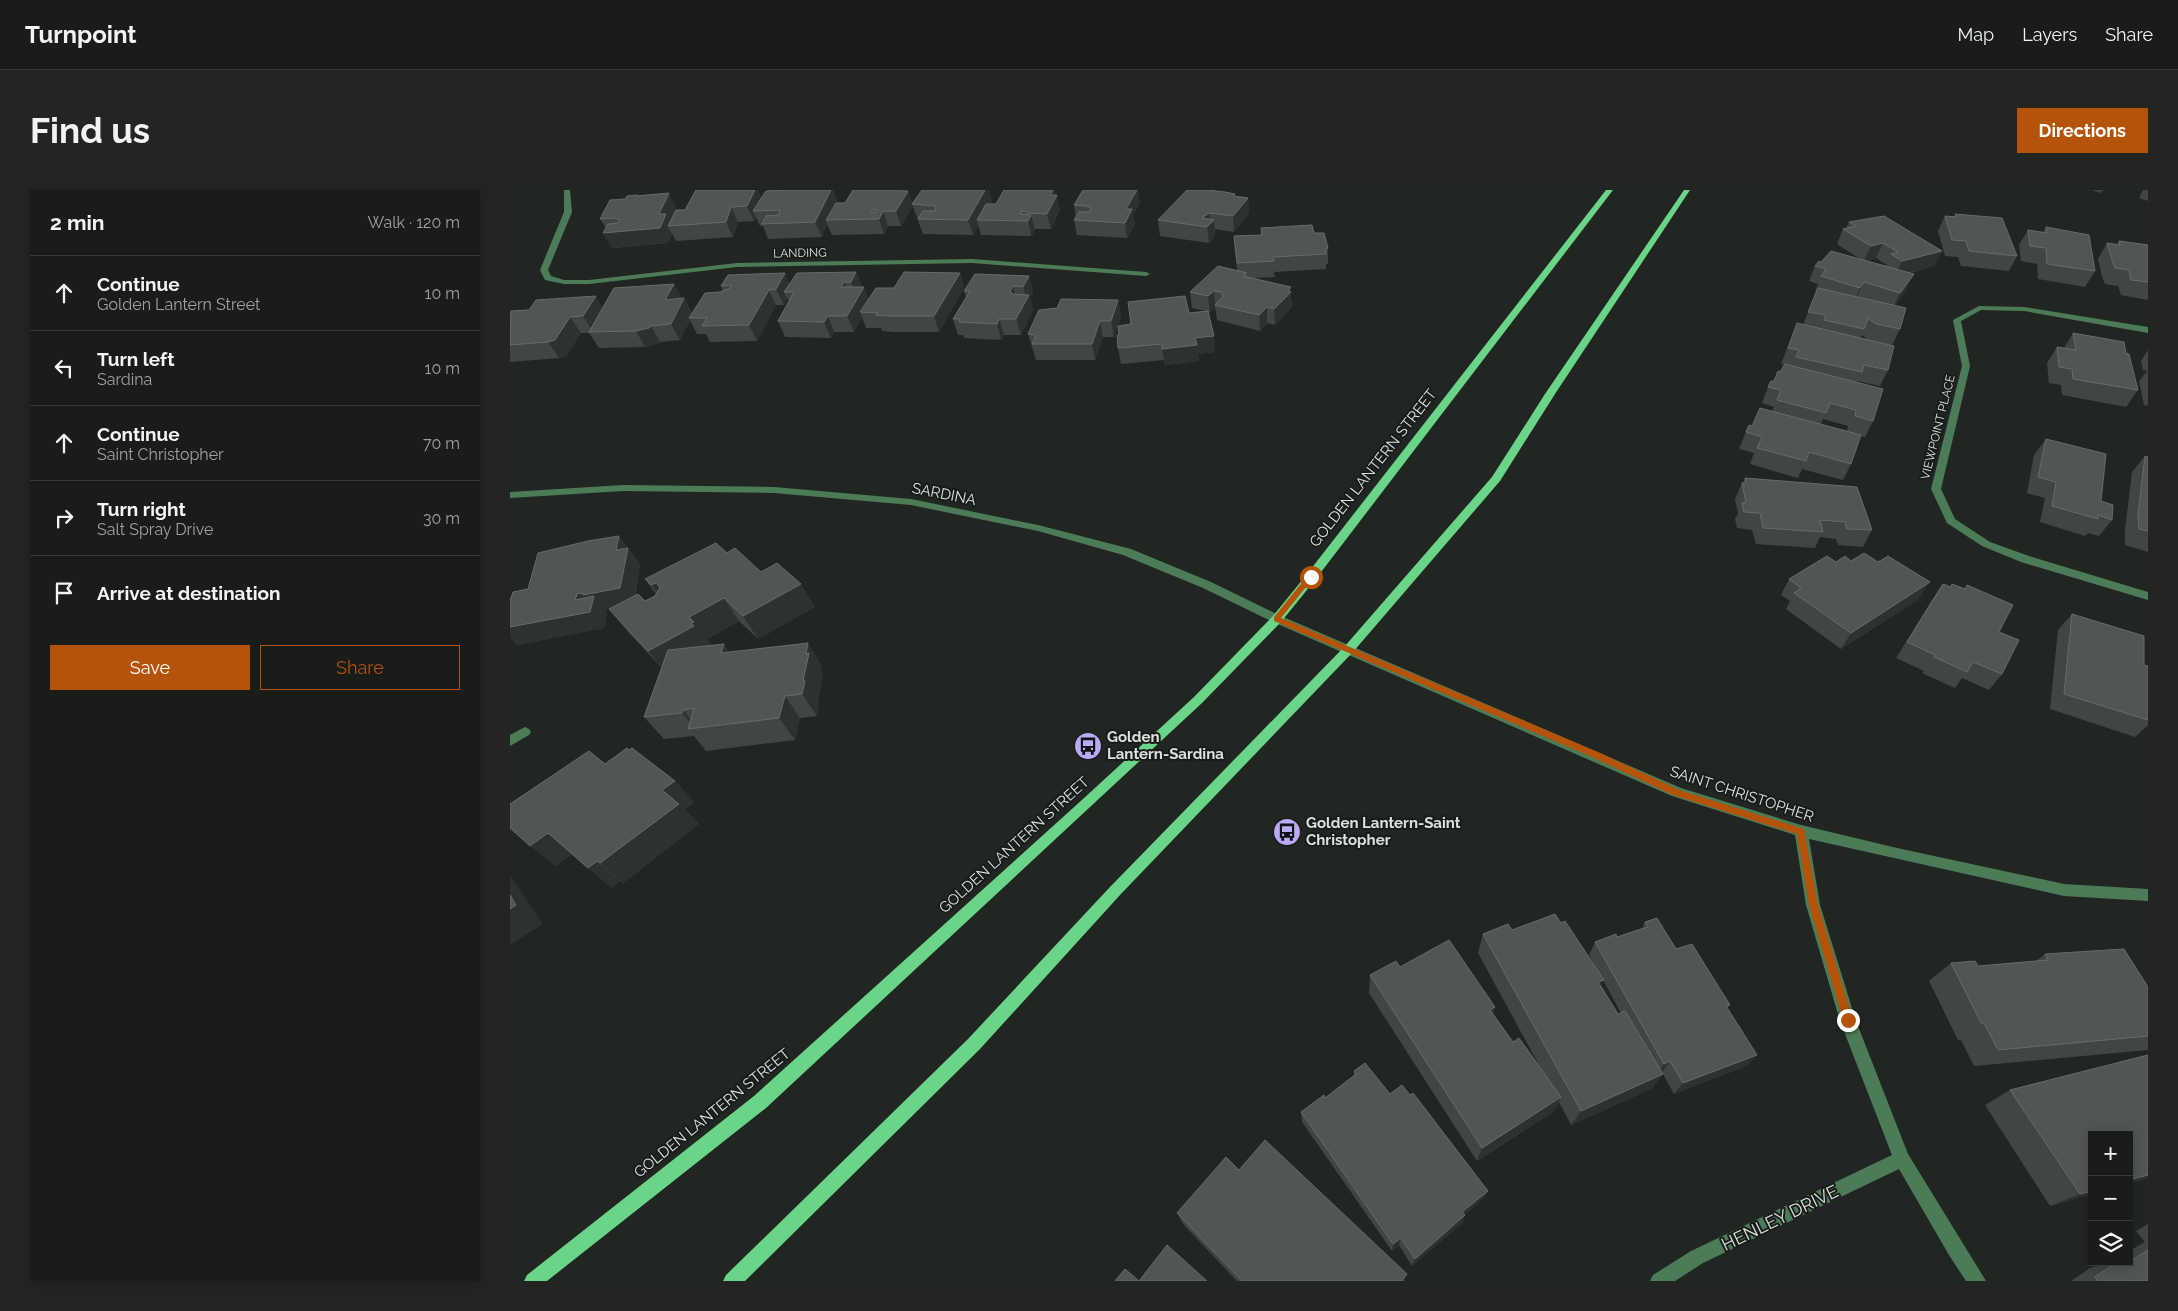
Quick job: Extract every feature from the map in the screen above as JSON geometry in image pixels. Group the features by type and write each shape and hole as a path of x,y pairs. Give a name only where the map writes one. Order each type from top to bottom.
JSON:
{"main road":[{"name":"GOLDEN LANTERN STREET","path":"533,1281 760,1102 1088,804 1198,700 1277,619 1456,392 1610,190"},
{"path":"732,1281 974,1044 1116,891 1349,649 1496,479 1550,394 1687,190"}],"street":[{"name":"LANDING","path":"568,190 568,212 544,270 548,278 564,282 589,282 737,265 942,261 972,261 1146,274"},
{"name":"VIEWPOINT PLACE","path":"2148,330 2024,309 1979,308 1957,320 1966,366 1936,489 1952,521 1986,544 2025,559 2148,596"},
{"name":"SARDINA","path":"510,495 623,488 774,490 911,502 1038,528 1127,552 1207,585 1277,619 1349,649"},
{"name":"SAINT CHRISTOPHER","path":"1349,649 1676,792 1801,831 2064,890 2148,895"},
{"path":"510,741 525,732"},
{"path":"1801,831 1813,905 1848,1020 1902,1159 1955,1249 1977,1281"},
{"name":"HENLEY DRIVE","path":"1659,1281 1697,1257 1902,1159"}],"building":[{"path":"696,190 755,190 747,206 731,207 726,222 668,226 676,210 685,210"},
{"path":"831,190 815,222 762,224 766,216 779,215 780,210 753,211 766,191"},
{"path":"853,190 908,191 896,211 883,211 879,219 826,220 836,203 845,203"},
{"path":"922,190 985,190 968,220 918,219 923,211 935,211 936,206 912,204"},
{"path":"1004,190 1053,190 1050,195 1057,195 1047,214 1022,211 1020,214 1031,215 1028,221 977,220 986,204 996,204"},
{"path":"1083,190 1137,190 1126,209 1132,209 1125,223 1074,220 1079,212 1089,212 1091,208 1074,205"},
{"path":"1187,190 1225,192 1235,194 1234,196 1248,198 1233,216 1209,213 1202,218 1214,220 1207,227 1158,220"},
{"path":"669,193 659,214 666,214 660,228 603,233 608,224 618,223 620,220 614,218 600,219 610,200 625,199 627,196"},
{"path":"1955,214 2002,218 2017,256 1969,251 1966,241 1952,240 1945,216 1957,217"},
{"path":"1884,216 1942,251 1902,261 1891,254 1898,252 1883,243 1871,246 1843,229 1856,226 1849,222"},
{"path":"1312,225 1314,233 1324,233 1328,248 1325,249 1326,254 1273,257 1274,261 1237,263 1234,236 1262,235 1261,228"},
{"path":"2046,227 2089,235 2095,271 2047,264 2046,248 2030,246 2028,230 2047,233"},
{"path":"2119,241 2148,245 2148,282 2131,280 2129,270 2115,268 2107,243 2120,245"},
{"path":"1831,251 1914,274 1900,293 1864,282 1860,288 1821,276 1826,269 1815,266"},
{"path":"1218,266 1247,273 1243,276 1291,287 1288,291 1291,292 1274,309 1267,307 1259,315 1215,305 1223,297 1221,292 1214,291 1208,296 1190,292"},
{"path":"856,272 851,282 844,282 841,287 864,287 847,316 828,316 824,322 778,321 794,292 784,292 797,273"},
{"path":"904,272 960,273 934,316 888,316 876,315 878,313 860,312 876,288 894,288"},
{"path":"785,273 776,289 769,290 749,325 702,326 707,318 689,318 705,293 720,292 730,288 731,285 721,286 728,275"},
{"path":"975,274 1029,276 1023,287 1013,286 1010,291 1013,294 1029,295 1016,319 999,319 997,324 959,322 960,319 953,319 970,291 964,291"},
{"path":"674,284 665,300 684,298 671,324 651,326 636,331 589,332 614,288"},
{"path":"1818,288 1906,308 1900,329 1876,324 1868,318 1864,329 1824,320 1826,315 1808,312"},
{"path":"596,296 583,316 570,317 555,340 510,345 511,311 529,310 536,300"},
{"path":"1185,296 1189,313 1208,311 1214,336 1195,338 1197,345 1162,349 1162,344 1118,348 1118,326 1131,324 1128,302"},
{"path":"1061,299 1118,300 1111,321 1100,321 1092,344 1032,344 1036,335 1028,334 1039,310 1057,308"},
{"path":"1797,323 1894,346 1888,370 1864,365 1862,372 1796,357 1799,350 1788,348"},
{"path":"2073,333 2124,342 2138,390 2073,379 2072,369 2059,367 2057,347 2076,350"},
{"path":"1785,364 1883,389 1873,421 1855,416 1856,410 1830,403 1826,413 1777,400 1781,390 1768,387"},
{"path":"1760,408 1861,435 1851,464 1809,452 1806,461 1757,448 1762,437 1746,432 1749,425 1752,426"},
{"path":"2046,439 2106,454 2101,501 2113,505 2112,520 2098,515 2098,519 2052,506 2056,482 2038,477"},
{"path":"2145,456 2148,457 2148,531 2139,529 2138,514"},
{"path":"1745,478 1857,487 1872,530 1847,529 1845,522 1820,520 1823,532 1763,528 1760,513 1744,512 1742,503 1746,503 1742,483 1746,483"},
{"path":"619,536 616,550 628,548 620,588 583,595 583,593 577,594 575,600 594,596 590,612 510,627 510,601 513,592 528,589 538,553"},
{"path":"716,543 727,553 735,548 761,572 777,563 801,584 743,616 724,598 689,617 694,622 691,623 694,626 648,651 609,609 638,594 645,601 655,596 660,587 656,583 651,585 645,579"},
{"path":"1864,553 1878,562 1888,556 1930,582 1851,633 1794,593 1801,588 1789,579 1827,556 1836,562 1845,556 1851,561"},
{"path":"1943,584 1951,587 1952,584 1965,589 1967,585 2013,605 1999,632 2019,640 2002,674 1973,662 1967,672 1907,642"},
{"path":"2072,614 2144,636 2144,665 2148,666 2148,720 2064,694"},
{"path":"808,643 806,654 809,653 802,694 785,696 779,718 688,729 694,708 683,710 682,713 644,717 668,650 724,644 721,653"},
{"path":"627,748 629,750 632,748 675,781 662,790 679,804 600,863 597,861 588,868 548,833 530,846 510,828 510,804 589,751 605,764"},
{"path":"510,895 516,905 510,909"},
{"path":"1555,914 1561,923 1565,921 1604,980 1598,982 1618,1014 1625,1011 1663,1074 1581,1111 1483,934 1508,924 1512,930"},
{"path":"1657,918 1676,949 1692,944 1730,1005 1726,1006 1757,1055 1683,1083 1670,1061 1664,1064 1595,942 1616,934 1617,937 1648,927 1645,922"},
{"path":"1449,940 1495,1007 1490,1010 1513,1042 1519,1038 1561,1097 1482,1148 1370,975 1396,961 1400,967"},
{"path":"2124,949 2148,987 2148,1036 1998,1050 1984,1023 1981,1023 1951,963 1975,961 1978,966 2048,960 2045,954"},
{"path":"2148,1055 2148,1175 2133,1179 2133,1131 2088,1131 2088,1192 2080,1194 2010,1090"},
{"path":"1365,1063 1390,1094 1402,1085 1410,1095 1413,1093 1488,1191 1462,1212 1465,1215 1415,1259 1401,1238 1393,1244 1301,1112 1324,1095 1325,1098 1356,1074 1354,1071"},
{"path":"1265,1140 1407,1274 1402,1281 1242,1281 1177,1213 1226,1157 1239,1170"},
{"path":"1167,1245 1207,1281 1139,1281"},
{"path":"2148,1250 2148,1281 2098,1281 2095,1277 2111,1266 2133,1266 2133,1260"},
{"path":"1125,1269 1139,1281 1115,1281"}],"place":[{"name":"Golden Lantern-Sardina","path":"1088,746"},
{"name":"Golden Lantern-Saint Christopher","path":"1287,832"}],"route":[{"path":"1311,577 1277,619 1595,755 1676,792 1801,831 1813,905 1848,1020"}]}
